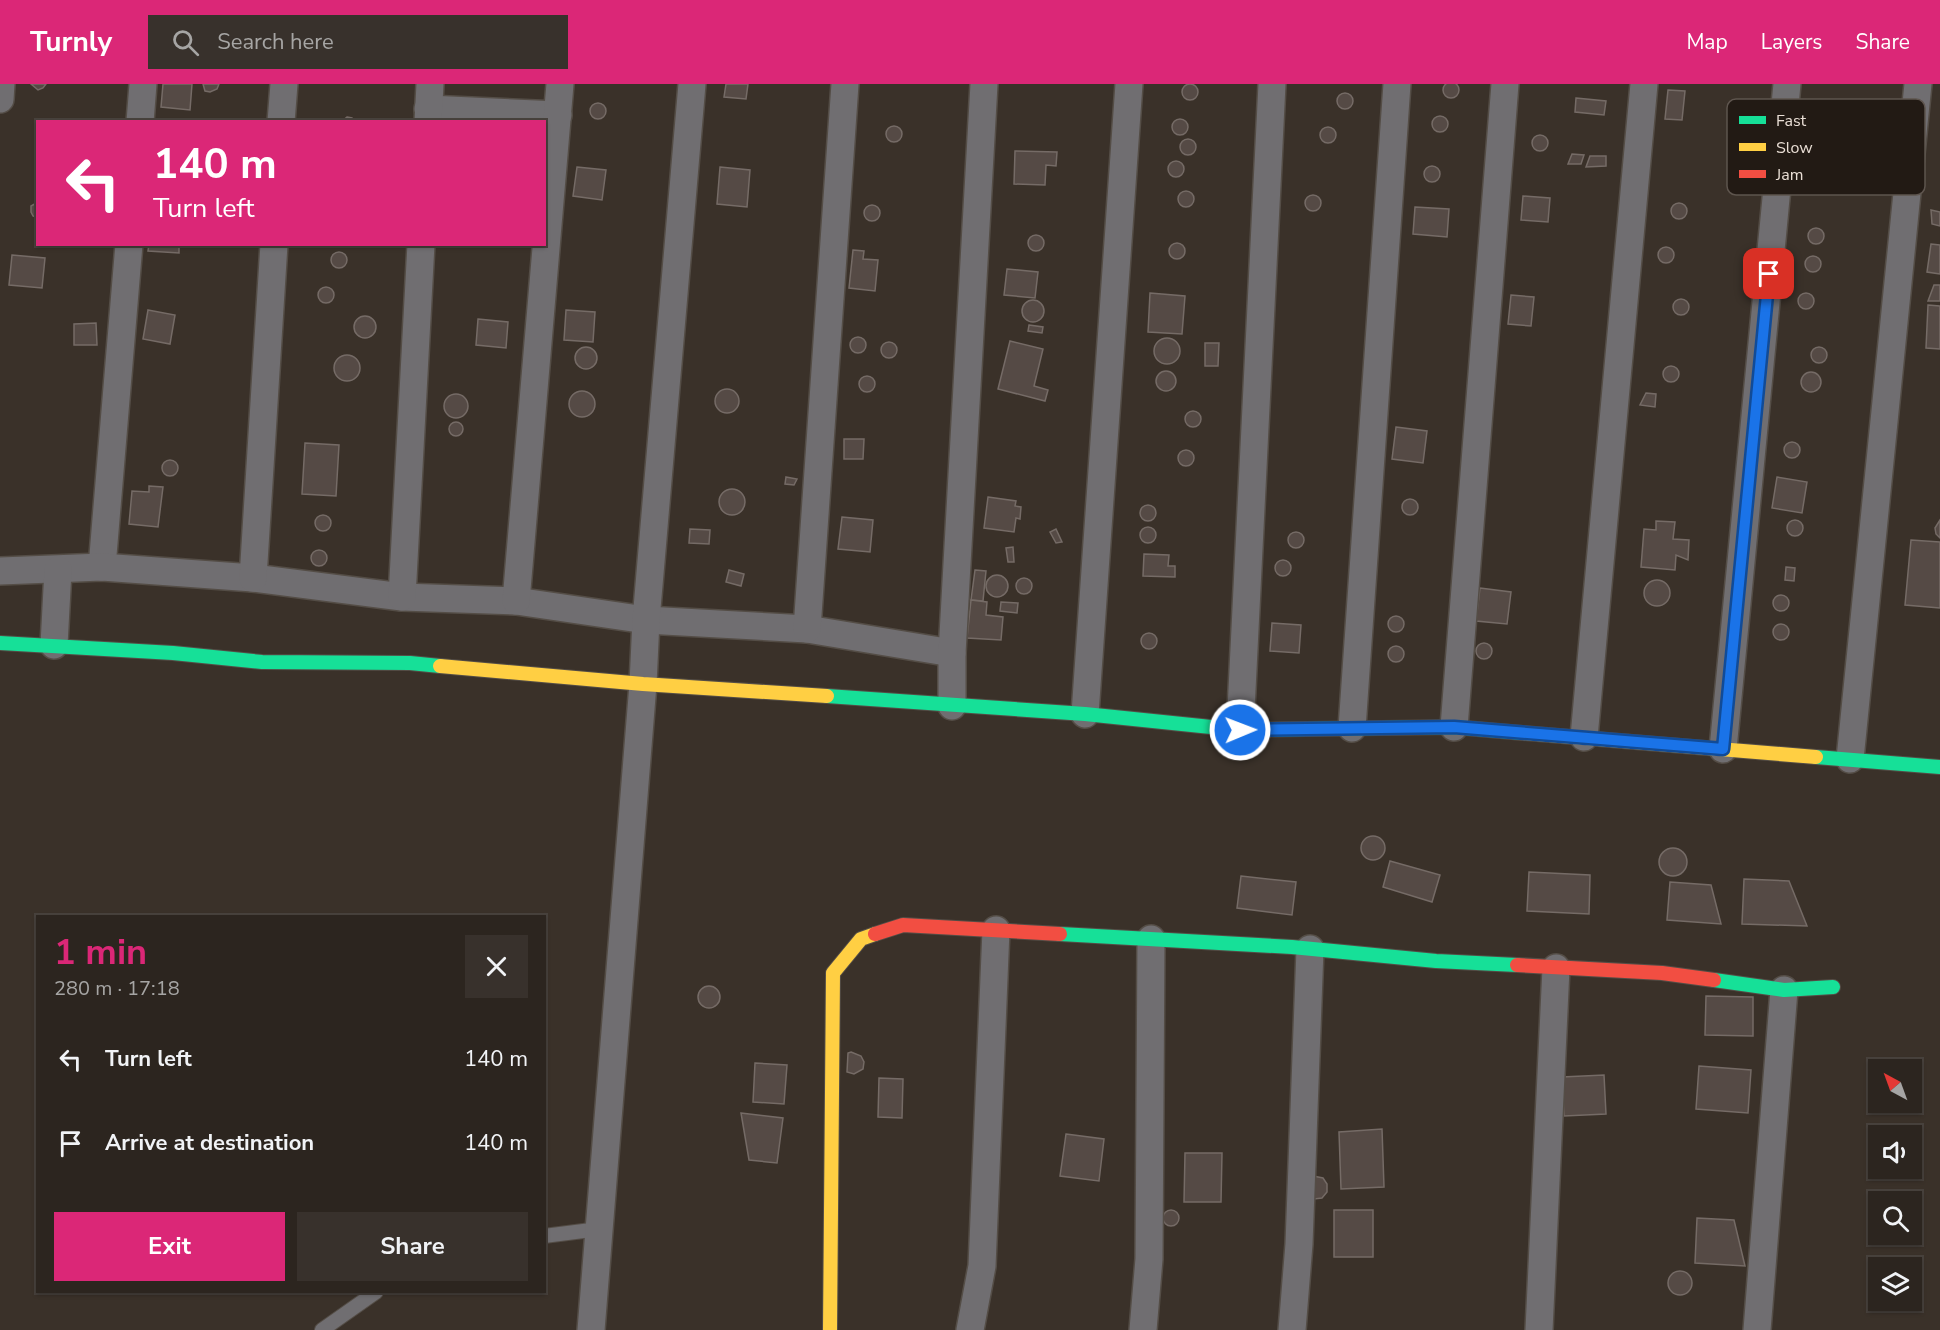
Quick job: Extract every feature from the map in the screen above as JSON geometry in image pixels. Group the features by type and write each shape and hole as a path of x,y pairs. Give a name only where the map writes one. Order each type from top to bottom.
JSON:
{"street":[{"path":"0,99 1,84"},
{"path":"140,120 143,84"},
{"path":"281,120 284,84"},
{"path":"516,601 561,84"},
{"path":"591,1330 643,684 646,620 692,84"},
{"path":"807,629 845,84"},
{"path":"952,706 952,653 984,84"},
{"path":"1085,714 1129,84"},
{"path":"1240,730 1272,84"},
{"path":"1352,728 1397,84"},
{"path":"1454,727 1505,84"},
{"path":"1584,737 1644,84"},
{"path":"1786,99 1787,84"},
{"path":"1916,99 1918,84"},
{"path":"429,105 558,115"},
{"path":"1723,749 1776,195"},
{"path":"1850,759 1907,195"},
{"path":"102,567 129,246"},
{"path":"253,578 274,246"},
{"path":"402,597 421,246"},
{"path":"0,571 102,567 253,578 402,597 516,601 646,620 807,629 952,653"},
{"path":"54,645 58,570"},
{"path":"0,643 173,653 262,663 410,663 643,684 1085,714 1240,730 1454,727 1940,766"},
{"path":"830,1330 833,973 861,939 903,926 996,930 1310,948 1436,961 1662,973 1784,990 1833,987"},
{"path":"970,1330 982,1266 996,930"},
{"path":"1143,1330 1149,1259 1151,939"},
{"path":"1292,1330 1299,1244 1310,948"},
{"path":"1539,1330 1556,968"},
{"path":"1757,1330 1784,990"}],"lane":[{"path":"546,1236 599,1229"},
{"path":"322,1330 375,1293"}],"building":[{"path":"1451,82 1459,90 1451,98 1443,90"},
{"path":"31,84 46,84 38,90"},
{"path":"163,84 192,84 190,110 161,107"},
{"path":"203,84 219,84 217,89 210,92 205,91"},
{"path":"726,84 748,84 746,99 724,97"},
{"path":"1190,84 1196,86 1198,92 1196,98 1190,100 1184,98 1182,92 1184,86"},
{"path":"1668,90 1685,91 1682,120 1665,119"},
{"path":"1345,93 1351,95 1353,101 1351,107 1345,109 1339,107 1337,101 1339,95"},
{"path":"1576,98 1606,101 1604,115 1575,112"},
{"path":"598,103 604,105 606,111 604,117 598,119 592,117 590,111 592,105"},
{"path":"1440,116 1446,118 1448,124 1446,130 1440,132 1434,130 1432,124 1434,118"},
{"path":"1180,119 1186,121 1188,127 1186,133 1180,135 1174,133 1172,127 1174,121"},
{"path":"894,126 900,128 902,134 900,140 894,142 888,140 886,134 888,128"},
{"path":"1328,127 1334,129 1336,135 1334,141 1328,143 1322,141 1320,135 1322,129"},
{"path":"1540,135 1546,137 1548,143 1546,149 1540,151 1534,149 1532,143 1534,137"},
{"path":"1188,139 1194,141 1196,147 1194,153 1188,155 1182,153 1180,147 1182,141"},
{"path":"1015,151 1057,152 1056,166 1046,165 1045,185 1014,184"},
{"path":"1572,154 1584,155 1581,164 1568,164"},
{"path":"1590,156 1606,156 1606,166 1586,167"},
{"path":"1176,161 1182,163 1184,169 1182,175 1176,177 1170,175 1168,169 1170,163"},
{"path":"1432,166 1438,168 1440,174 1438,180 1432,182 1426,180 1424,174 1426,168"},
{"path":"577,167 606,170 602,200 573,196"},
{"path":"720,167 750,170 747,207 717,204"},
{"path":"1186,191 1192,193 1194,199 1192,205 1186,207 1180,205 1178,199 1180,193"},
{"path":"1313,195 1319,197 1321,203 1319,209 1313,211 1307,209 1305,203 1307,197"},
{"path":"1523,196 1550,198 1548,222 1521,220"},
{"path":"36,203 36,217 31,212 31,206"},
{"path":"1679,203 1685,205 1687,211 1685,217 1679,219 1673,217 1671,211 1673,205"},
{"path":"872,205 878,207 880,213 878,219 872,221 866,219 864,213 866,207"},
{"path":"1415,207 1449,209 1447,237 1413,234"},
{"path":"1931,210 1940,212 1940,226 1932,224"},
{"path":"1816,228 1822,230 1824,236 1822,242 1816,244 1810,242 1808,236 1810,230"},
{"path":"1036,235 1042,237 1044,243 1042,249 1036,251 1030,249 1028,243 1030,237"},
{"path":"1177,243 1183,245 1185,251 1183,257 1177,259 1171,257 1169,251 1171,245"},
{"path":"1931,244 1940,245 1940,274 1927,272"},
{"path":"149,246 179,246 179,253 148,251"},
{"path":"1666,247 1672,249 1674,255 1672,261 1666,263 1660,261 1658,255 1660,249"},
{"path":"853,250 864,251 863,259 878,260 875,291 849,288"},
{"path":"339,252 345,254 347,260 345,266 339,268 333,266 331,260 333,254"},
{"path":"12,255 45,258 42,288 9,285"},
{"path":"1813,256 1819,258 1821,264 1819,270 1813,272 1807,270 1805,264 1807,258"},
{"path":"1007,269 1038,272 1035,298 1004,295"},
{"path":"1934,285 1940,285 1940,301 1928,301"},
{"path":"326,287 332,289 334,295 332,301 326,303 320,301 318,295 320,289"},
{"path":"1150,293 1185,296 1182,334 1148,332"},
{"path":"1806,293 1812,295 1814,301 1812,307 1806,309 1800,307 1798,301 1800,295"},
{"path":"1511,295 1534,297 1531,326 1508,324"},
{"path":"1681,299 1687,301 1689,307 1687,313 1681,315 1675,313 1673,307 1675,301"},
{"path":"1029,300 1037,300 1044,307 1044,315 1037,322 1029,322 1022,315 1022,307"},
{"path":"1928,305 1940,306 1940,349 1926,348"},
{"path":"148,310 175,315 170,344 143,339"},
{"path":"566,310 595,312 593,342 564,340"},
{"path":"365,316 373,319 376,327 373,335 365,338 357,335 354,327 357,319"},
{"path":"478,319 508,322 506,348 476,345"},
{"path":"96,323 97,345 74,345 74,324"},
{"path":"1029,325 1043,327 1042,333 1028,331"},
{"path":"858,337 864,339 866,345 864,351 858,353 852,351 850,345 852,339"},
{"path":"1167,338 1176,342 1180,351 1176,360 1167,364 1158,360 1154,351 1158,342"},
{"path":"1010,341 1043,349 1034,386 1048,390 1045,401 998,389"},
{"path":"889,342 895,344 897,350 895,356 889,358 883,356 881,350 883,344"},
{"path":"1205,343 1219,343 1218,366 1205,366"},
{"path":"586,347 594,350 597,358 594,366 586,369 578,366 575,358 578,350"},
{"path":"1819,347 1825,349 1827,355 1825,361 1819,363 1813,361 1811,355 1813,349"},
{"path":"347,355 356,359 360,368 356,377 347,381 338,377 334,368 338,359"},
{"path":"1671,366 1677,368 1679,374 1677,380 1671,382 1665,380 1663,374 1665,368"},
{"path":"1162,371 1170,371 1176,377 1176,385 1170,391 1162,391 1156,385 1156,377"},
{"path":"1811,372 1818,375 1821,382 1818,389 1811,392 1804,389 1801,382 1804,375"},
{"path":"867,376 873,378 875,384 873,390 867,392 861,390 859,384 861,378"},
{"path":"727,389 735,393 739,401 735,409 727,413 719,409 715,401 719,393"},
{"path":"582,391 591,395 595,404 591,413 582,417 573,413 569,404 573,395"},
{"path":"1646,393 1656,394 1655,407 1640,405"},
{"path":"456,394 464,398 468,406 464,414 456,418 448,414 444,406 448,398"},
{"path":"1193,411 1199,413 1201,419 1199,425 1193,427 1187,425 1185,419 1187,413"},
{"path":"456,422 461,424 463,429 461,434 456,436 451,434 449,429 451,424"},
{"path":"1396,427 1427,431 1423,463 1392,459"},
{"path":"844,439 864,439 863,459 844,459"},
{"path":"1792,442 1798,444 1800,450 1798,456 1792,458 1786,456 1784,450 1786,444"},
{"path":"305,443 339,445 336,496 302,494"},
{"path":"1186,450 1192,452 1194,458 1192,464 1186,466 1180,464 1178,458 1180,452"},
{"path":"170,460 176,462 178,468 176,474 170,476 164,474 162,468 164,462"},
{"path":"786,477 797,479 794,485 785,484"},
{"path":"1777,477 1807,482 1802,513 1772,508"},
{"path":"149,486 163,487 158,527 129,524 132,491 149,492"},
{"path":"732,489 741,493 745,502 741,511 732,515 723,511 719,502 723,493"},
{"path":"988,497 1016,501 1015,506 1021,507 1020,519 1016,518 1014,532 984,528"},
{"path":"1410,499 1416,501 1418,507 1416,513 1410,515 1404,513 1402,507 1404,501"},
{"path":"1148,505 1154,507 1156,513 1154,519 1148,521 1142,519 1140,513 1142,507"},
{"path":"323,515 329,517 331,523 329,529 323,531 317,529 315,523 317,517"},
{"path":"842,517 873,520 870,552 838,549"},
{"path":"1795,520 1801,522 1803,528 1801,534 1795,536 1789,534 1787,528 1789,522"},
{"path":"1940,520 1940,538 1935,528"},
{"path":"1656,521 1675,522 1673,539 1689,540 1688,560 1676,555 1675,570 1641,567 1644,529 1656,530"},
{"path":"1148,527 1154,529 1156,535 1154,541 1148,543 1142,541 1140,535 1142,529"},
{"path":"690,529 710,530 709,544 689,543"},
{"path":"1056,529 1062,542 1056,543 1050,532"},
{"path":"1296,532 1302,534 1304,540 1302,546 1296,548 1290,546 1288,540 1290,534"},
{"path":"1911,540 1940,542 1940,608 1905,605"},
{"path":"1013,547 1014,562 1008,562 1006,548"},
{"path":"319,550 325,552 327,558 325,564 319,566 313,564 311,558 313,552"},
{"path":"1144,554 1169,555 1168,566 1175,566 1175,577 1143,576"},
{"path":"1283,560 1289,562 1291,568 1289,574 1283,576 1277,574 1275,568 1277,562"},
{"path":"1786,567 1795,568 1794,581 1785,580"},
{"path":"729,570 744,574 741,586 726,582"},
{"path":"975,570 986,571 983,601 971,600"},
{"path":"997,575 1005,578 1008,586 1005,594 997,597 989,594 986,586 989,578"},
{"path":"1024,578 1030,580 1032,586 1030,592 1024,594 1018,592 1016,586 1018,580"},
{"path":"1657,580 1666,584 1670,593 1666,602 1657,606 1648,602 1644,593 1648,584"},
{"path":"1480,588 1511,592 1507,624 1476,621"},
{"path":"1781,595 1787,597 1789,603 1787,609 1781,611 1775,609 1773,603 1775,597"},
{"path":"971,600 987,602 986,615 1003,617 1001,640 967,638"},
{"path":"1001,602 1018,603 1017,613 1000,611"},
{"path":"1396,616 1402,618 1404,624 1402,630 1396,632 1390,630 1388,624 1390,618"},
{"path":"1272,623 1301,625 1299,653 1270,651"},
{"path":"1781,624 1787,626 1789,632 1787,638 1781,640 1775,638 1773,632 1775,626"},
{"path":"1149,633 1155,635 1157,641 1155,647 1149,649 1143,647 1141,641 1143,635"},
{"path":"1484,643 1490,645 1492,651 1490,657 1484,659 1478,657 1476,651 1478,645"},
{"path":"1396,646 1402,648 1404,654 1402,660 1396,662 1390,660 1388,654 1390,648"},
{"path":"1373,836 1378,837 1384,843 1384,853 1378,859 1373,860 1368,859 1362,853 1361,848 1362,843 1368,837"},
{"path":"1673,848 1683,852 1687,862 1683,872 1673,876 1663,872 1659,862 1663,852"},
{"path":"1390,861 1440,875 1432,902 1383,887"},
{"path":"1529,872 1590,875 1589,914 1527,911"},
{"path":"1241,876 1296,882 1292,915 1237,908"},
{"path":"1744,879 1789,881 1807,926 1742,924"},
{"path":"1670,882 1711,885 1721,924 1667,920"},
{"path":"709,986 717,989 720,997 717,1005 709,1008 701,1005 698,997 701,989"},
{"path":"1706,996 1753,997 1753,1036 1705,1035"},
{"path":"848,1053 861,1056 864,1062 863,1069 854,1074 847,1072"},
{"path":"755,1063 787,1065 784,1104 753,1102"},
{"path":"1699,1066 1751,1070 1748,1113 1696,1109"},
{"path":"1604,1075 1606,1114 1564,1116 1562,1077"},
{"path":"879,1078 903,1079 902,1118 878,1117"},
{"path":"741,1113 783,1118 777,1163 749,1160"},
{"path":"1382,1129 1384,1187 1341,1189 1339,1132"},
{"path":"1066,1134 1104,1139 1099,1181 1060,1176"},
{"path":"1185,1153 1222,1153 1221,1202 1184,1202"},
{"path":"1313,1176 1323,1178 1327,1184 1327,1192 1322,1198 1314,1199"},
{"path":"1168,1210 1174,1210 1179,1218 1177,1224 1168,1226 1163,1221 1163,1215"},
{"path":"1334,1210 1373,1210 1373,1257 1334,1257"},
{"path":"1697,1218 1734,1220 1745,1266 1695,1263"},
{"path":"1680,1271 1689,1274 1692,1283 1689,1292 1680,1295 1671,1292 1668,1283 1671,1274"}],"traffic: fast":[{"path":"0,643 173,653 262,662 410,663 440,666"},
{"path":"827,696 1085,714 1240,730 1454,727 1523,733"},
{"path":"1816,757 1940,767"},
{"path":"1060,934 1292,947 1436,961 1517,965"},
{"path":"1714,980 1784,990 1833,987"}],"traffic: slow":[{"path":"440,666 643,684 827,696"},
{"path":"1523,733 1816,757"},
{"path":"830,1330 833,973 861,939 875,934"}],"traffic: jam":[{"path":"875,934 903,925 1060,934"},
{"path":"1517,965 1662,973 1714,980"}],"route":[{"path":"1240,730 1454,727 1723,749 1769,274"}]}
